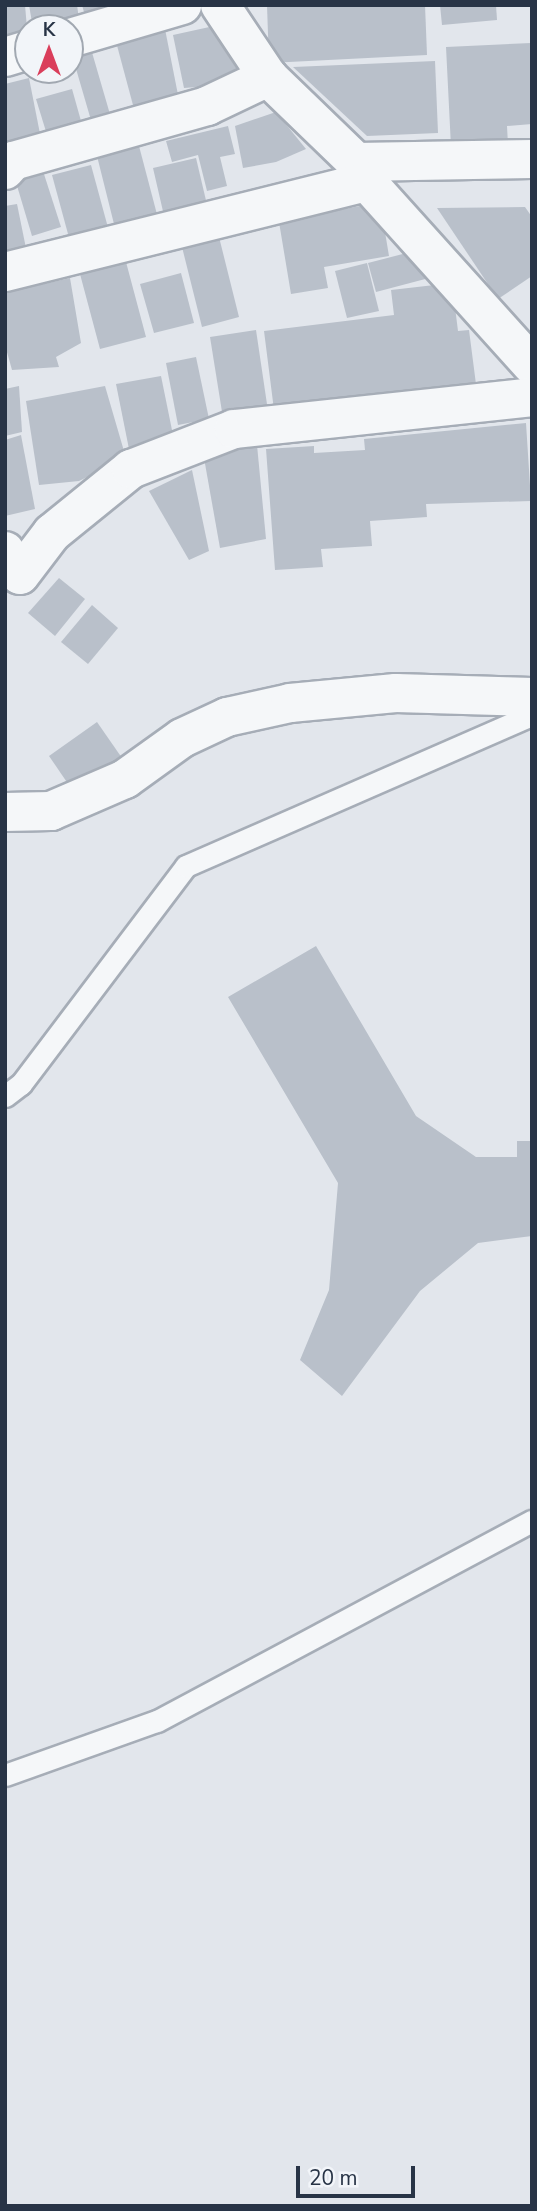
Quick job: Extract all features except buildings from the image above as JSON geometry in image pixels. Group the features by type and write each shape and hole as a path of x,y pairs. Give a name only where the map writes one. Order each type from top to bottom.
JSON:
{"street":[{"path":"84,34 182,5"},
{"path":"220,5 268,77 362,172 532,365"},
{"path":"5,170 13,161 207,106 268,77"},
{"path":"5,272 362,172 532,159"},
{"path":"5,551 20,575 52,533 131,469 234,429 532,397"},
{"path":"5,812 51,811 125,779 182,738 227,717 290,703 396,693 532,697"}],"lane":[{"path":"5,1096 20,1084 186,866 532,715"},
{"path":"5,1775 158,1721 532,1521"}]}
